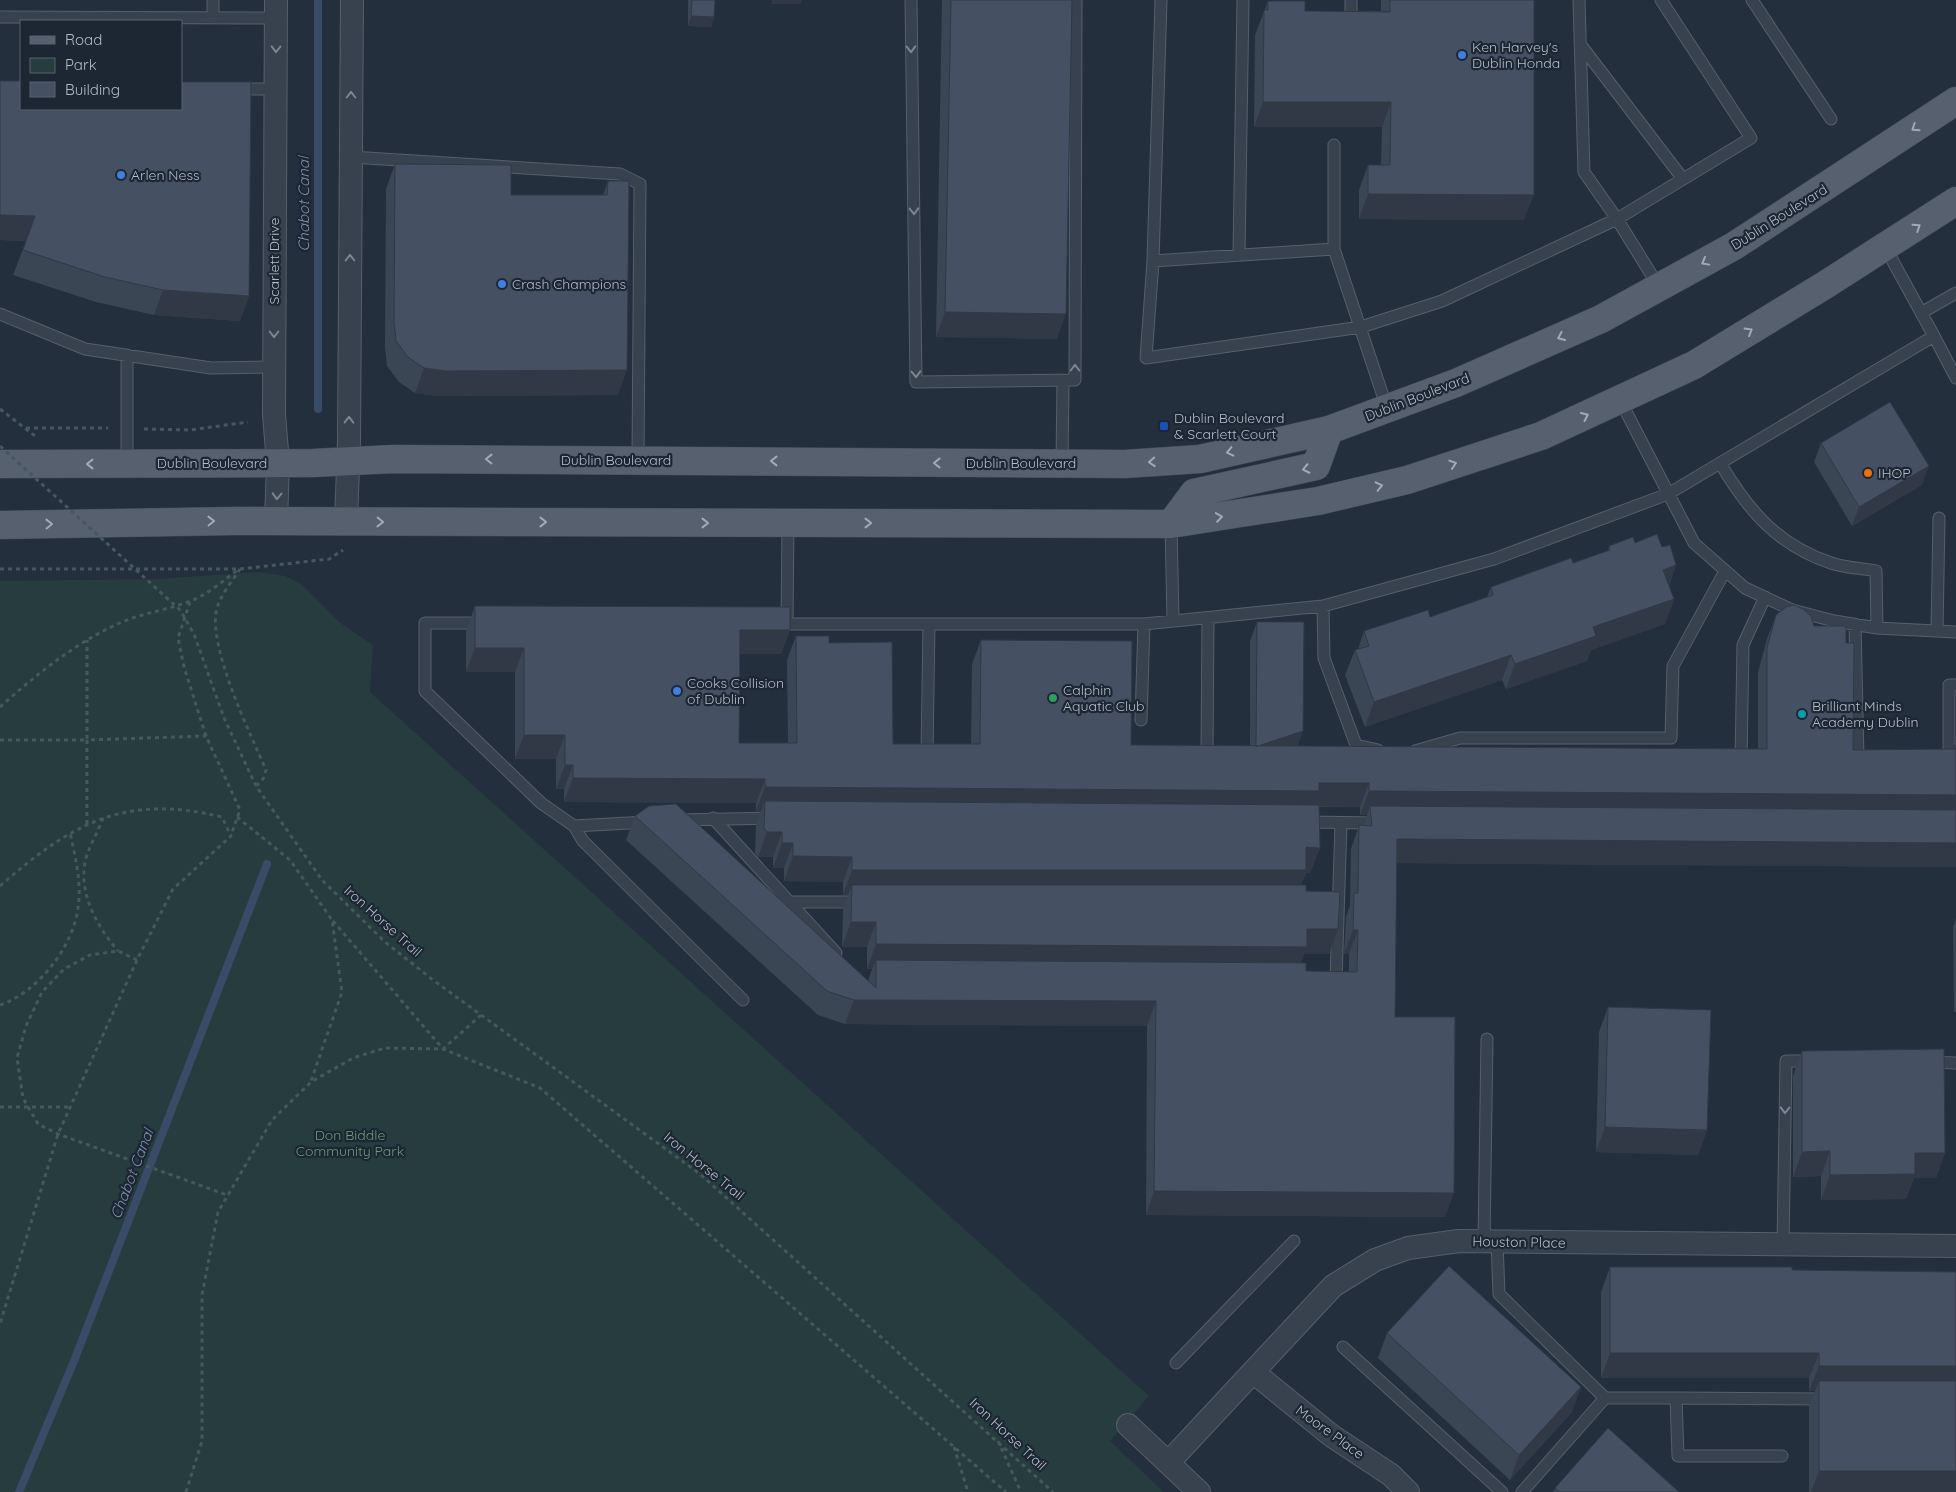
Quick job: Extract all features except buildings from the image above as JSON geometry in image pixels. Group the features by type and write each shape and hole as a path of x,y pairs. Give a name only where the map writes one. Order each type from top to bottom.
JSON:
{"main road":[{"name":"Dublin Boulevard","path":"0,464 278,463 394,459 1125,464 1200,459 1329,430 1456,383 1601,319 1734,246 1956,101"},
{"path":"0,525 276,522 1171,524 1318,500 1407,480 1541,436 1620,400 1694,365 1956,202"},
{"path":"1171,524 1194,493 1316,466 1329,430"}],"street":[{"path":"346,522 352,0"},
{"name":"Scarlett Drive","path":"276,9 274,367 274,422 278,463 276,522"},
{"name":"Houston Place","path":"1168,1462 1333,1286 1375,1260 1408,1248 1458,1241 1956,1246"},
{"name":"Moore Place","path":"1252,1372 1332,1436 1391,1475 1408,1492"},
{"path":"1128,1425 1199,1492"}],"lane":[{"path":"213,0 213,17"},
{"path":"911,0 916,382 1075,380 1076,0"},
{"path":"1161,0 1153,261 1146,358 1361,327 1442,301 1617,218 1751,138 1661,0"},
{"path":"1239,255 1244,0"},
{"path":"1351,0 1351,16"},
{"path":"1578,0 1584,172 1617,218 1659,287"},
{"path":"1752,0 1831,120"},
{"path":"0,17 213,17 276,9"},
{"path":"1580,44 1682,179"},
{"path":"226,89 275,89"},
{"path":"1334,145 1334,249 1387,408"},
{"path":"351,157 620,174 640,184 638,460"},
{"path":"1885,247 1956,378"},
{"path":"1153,261 1334,249"},
{"path":"1922,313 1956,293"},
{"path":"0,314 85,349 211,368 274,367"},
{"path":"768,624 1144,624 1323,606 1494,559 1668,494 1934,336"},
{"path":"127,355 127,463"},
{"path":"1062,463 1063,380"},
{"path":"1620,400 1694,543 1745,588 1806,615 1877,628 1956,632"},
{"path":"1720,463 1758,519 1791,546 1832,564 1876,571 1877,628"},
{"path":"1937,631 1940,518"},
{"path":"787,624 788,523"},
{"path":"1171,524 1173,621"},
{"path":"1323,606 1324,658 1356,745 1396,755 1460,738 1671,738 1673,666 1725,571"},
{"path":"1741,761 1743,645 1765,597"},
{"path":"1208,618 1208,750"},
{"path":"494,623 426,623 426,691 541,802 574,826 583,841 744,1000"},
{"path":"927,753 929,624"},
{"path":"1141,720 1144,624"},
{"path":"1854,624 1858,759"},
{"path":"1956,685 1949,685 1949,750 1956,750"},
{"path":"574,826 713,818 782,818"},
{"path":"713,818 844,963"},
{"path":"1291,822 1390,823"},
{"path":"1316,980 1336,980 1334,903 1341,823"},
{"path":"789,902 869,902"},
{"path":"1487,1039 1490,1241 1499,1294 1605,1398 1840,1398"},
{"path":"1783,1245 1786,1061 1824,1061"},
{"path":"1918,1062 1956,1063"},
{"path":"1176,1363 1294,1241"},
{"path":"1343,1347 1502,1492"},
{"path":"1522,1492 1605,1398"},
{"path":"1676,1398 1678,1456 1782,1456"}],"path":[{"path":"0,409 26,428"},
{"name":"Iron Horse Trail","path":"0,446 180,610 194,634 214,693 256,786 322,880 385,942 481,1015 700,1174 997,1438 1053,1492"},
{"path":"0,569 240,569 329,559 345,549"},
{"path":"240,569 217,606 217,630 223,663 234,696 266,770 263,779 256,786"},
{"path":"0,707 46,666 87,640 121,623 150,612 190,602 240,569"},
{"path":"0,1324 58,1134 137,960 173,888 231,836 240,810 206,736 193,701 178,638 190,602"},
{"path":"87,640 87,824"},
{"path":"0,740 87,740 206,736"},
{"path":"0,886 40,851 70,832 117,814 156,809 194,810 222,817 231,836"},
{"path":"237,817 290,860 332,920 443,1049"},
{"path":"104,818 85,862 85,894 101,930 118,950 137,960"},
{"path":"0,1005 29,988 52,968 66,942 78,909 79,877 70,832"},
{"path":"311,1082 342,992 332,920"},
{"path":"118,950 90,955 64,969 42,992 26,1026 17,1058 23,1098 38,1124 58,1134 228,1195"},
{"path":"443,1049 481,1015"},
{"path":"186,1492 202,1441 202,1295 218,1212 272,1120 311,1082 353,1058 384,1048 443,1049 540,1088 1006,1492"},
{"path":"0,1107 70,1107"},
{"path":"997,1438 1021,1492"},
{"path":"954,1447 968,1492"}],"green space":[{"name":"Don Biddle Community Park","path":"258,572 285,576 301,584 339,622 373,645 370,692 1149,1396 1110,1441 1164,1492 0,1492 0,581 156,579"}],"waterway":[{"name":"Chabot Canal","path":"318,0 318,409"},
{"name":"Chabot Canal","path":"19,1492 74,1361 267,864"}],"place":[{"name":"Ken Harvey's Dublin Honda","path":"1462,55"},
{"name":"Arlen Ness","path":"121,175"},
{"name":"Crash Champions","path":"502,284"},
{"name":"Dublin Boulevard & Scarlett Court","path":"1164,426"},
{"name":"IHOP","path":"1868,473"},
{"name":"Cooks Collision of Dublin","path":"677,691"},
{"name":"Calphin Aquatic Club","path":"1053,698"},
{"name":"Brilliant Minds Academy Dublin","path":"1802,714"}]}
